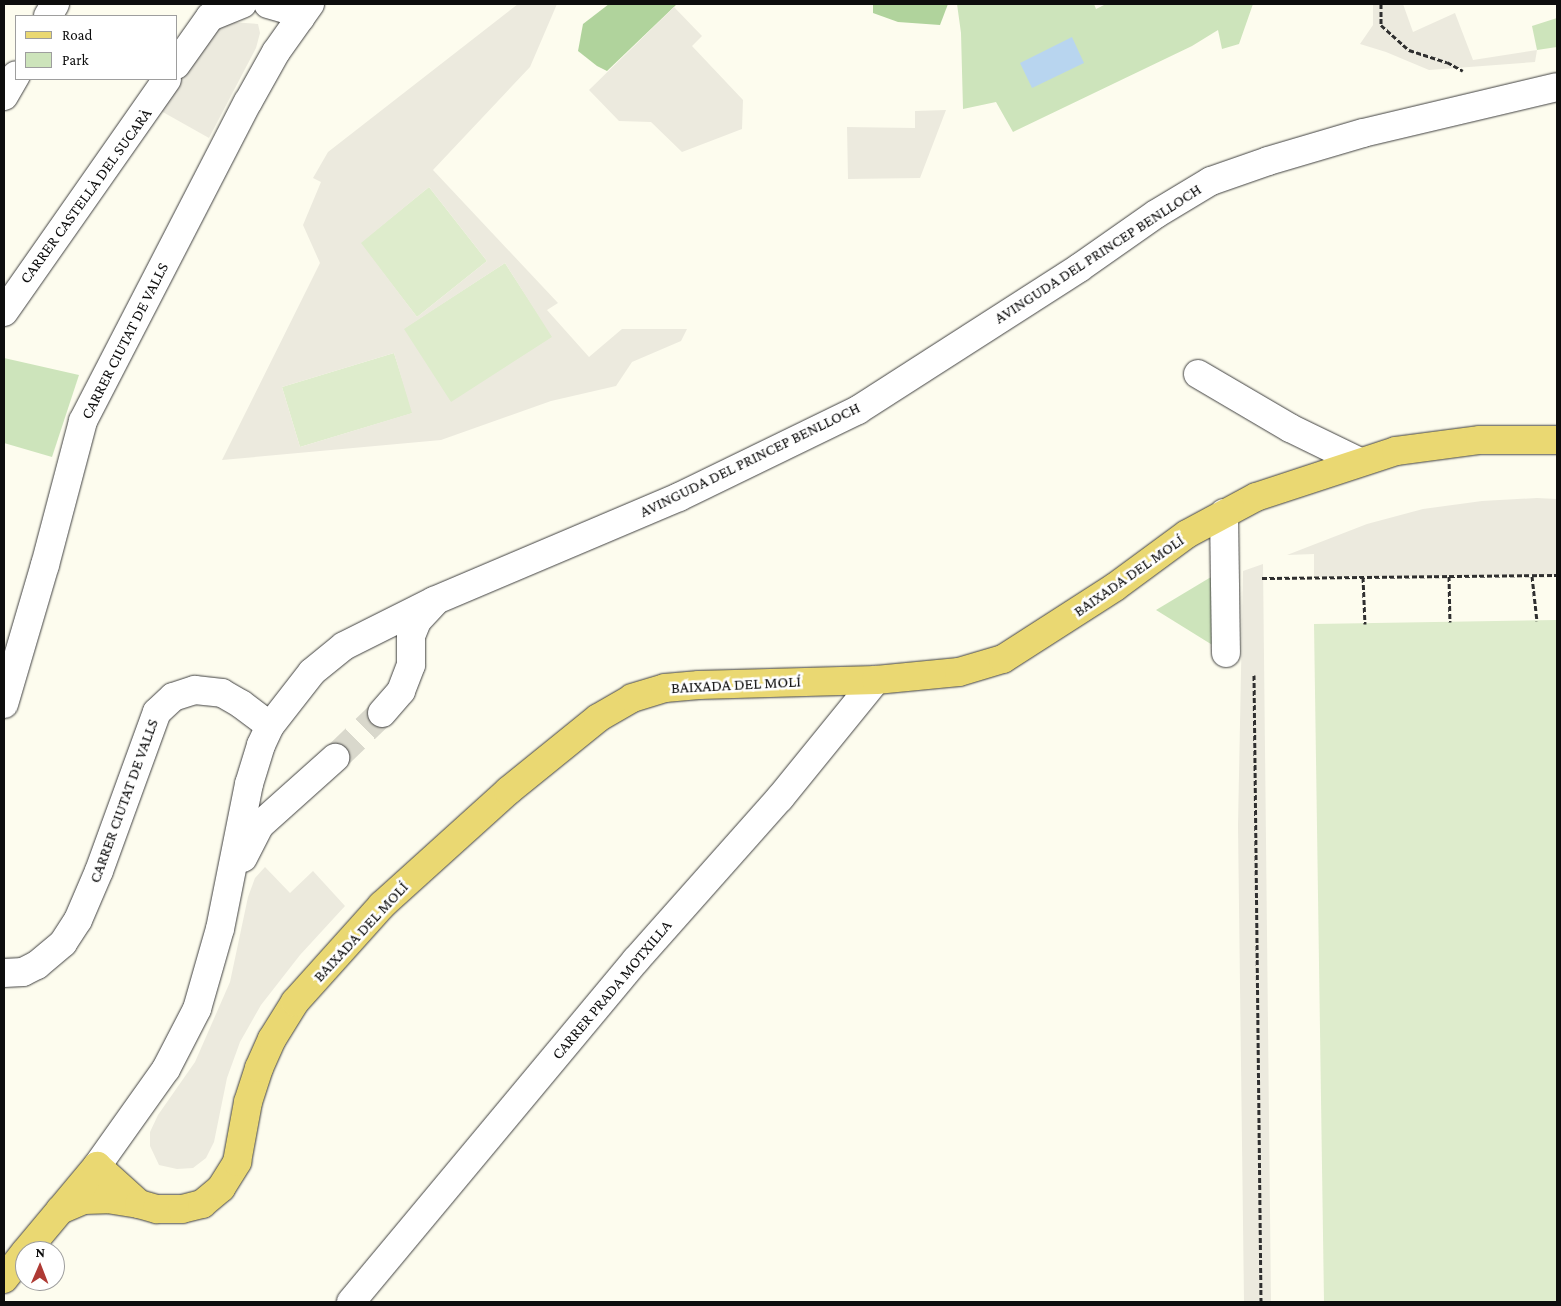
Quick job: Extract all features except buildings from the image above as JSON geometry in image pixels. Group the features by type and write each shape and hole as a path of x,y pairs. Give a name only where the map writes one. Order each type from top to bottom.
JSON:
{"main road":[{"name":"BAIXADA DEL MOLÍ","path":"97,1166 140,1204 157,1209 182,1209 202,1204 221,1188 237,1162 248,1102 259,1068 272,1039 296,1002 382,905 508,791 598,718 632,698 665,688 744,683 876,680 959,672 1003,659 1115,587 1187,534 1256,497 1396,451 1437,444 1480,440 1557,440"},
{"path":"34,1241 97,1166"},
{"path":"60,1210 84,1200 107,1199 140,1204"},
{"path":"4,1279 15,1265"}],"street":[{"path":"49,15 55,4"},
{"path":"178,62 210,17 242,4"},
{"path":"268,4 286,9 305,11"},
{"name":"CARRER CIUTAT DE VALLS","path":"4,704 45,565 82,421 248,102 276,52 305,11"},
{"path":"4,96 15,77"},
{"name":"CARRER CASTELLÀ DEL SUCARÀ","path":"4,312 167,80"},
{"name":"AVINGUDA DEL PRINCEP BENLLOCH","path":"222,911 249,784 261,745 270,726 312,672 344,646 434,602 679,497 858,410 1079,268 1156,214 1211,182 1268,161 1363,133 1557,87"},
{"path":"1198,374 1290,428 1360,462"},
{"path":"1224,513 1226,653"},
{"path":"382,712 401,691 411,665 411,636 417,621 434,602"},
{"name":"CARRER PRADA MOTXILLA","path":"351,1302 636,960 780,798 876,680"},
{"name":"CARRER CIUTAT DE VALLS","path":"4,973 23,972 37,965 63,943 78,920 99,872 157,712 173,697 195,690 222,693 241,704 270,726"},
{"path":"97,1166 166,1069 197,1009 220,929 222,911 248,846 260,825 334,758"}],"path":[{"path":"1381,4 1381,25 1410,50 1447,62 1468,73 1495,101"},
{"path":"1449,576 1450,622"},
{"path":"1532,576 1536,594 1537,621"},
{"path":"1258,578 1557,576"},
{"path":"1364,577 1365,624"},
{"path":"1254,668 1261,1302"}],"green space":[{"path":"609,4 677,4 607,71 597,66 578,51 583,24"},
{"path":"873,4 948,4 940,25 898,22 873,13"},
{"path":"957,4 1094,4 1096,9 1106,4 1253,4 1239,44 1222,49 1218,30 1192,46 1013,132 996,102 963,109 961,33"},
{"path":"1557,18 1557,47 1537,50 1532,26"},
{"path":"429,187 487,261 417,317 360,243"},
{"path":"505,263 553,337 451,403 403,329"},
{"path":"394,353 413,413 300,447 282,387"},
{"path":"4,358 79,375 52,457 4,443"},
{"path":"1216,574 1214,646 1156,610"},
{"path":"1557,620 1557,1302 1324,1302 1314,624"}],"shaded area":[{"path":"518,4 557,4 530,67 433,170 558,303 547,310 589,357 622,329 687,329 681,341 632,362 616,386 551,401 441,440 222,460 320,263 303,225 321,182 313,178 328,152","holes":["429,187 487,261 417,317 361,243","505,263 552,337 451,402 404,329","394,353 412,413 300,447 282,387"]},
{"path":"1373,4 1403,4 1413,32 1455,13 1473,60 1537,50 1535,62 1429,70 1386,52 1360,44 1373,25"},
{"path":"674,7 702,36 692,46 743,100 742,129 682,152 651,122 619,121 589,90"},
{"path":"231,22 258,24 260,33 256,48 209,138 161,111 215,30"},
{"path":"946,110 920,178 848,179 847,127 915,128 915,111"},
{"path":"1537,498 1557,499 1557,575 1314,577 1314,554 1287,555 1367,524 1423,509 1482,501"},
{"path":"1263,564 1271,1302 1244,1302 1238,826 1243,571"},
{"path":"265,867 290,893 313,871 345,906 300,955 261,1005 240,1042 227,1078 214,1142 206,1158 193,1168 177,1169 159,1165 150,1146 150,1132 158,1115 195,1062 230,982 248,897 255,878"}],"water":[{"path":"1072,37 1084,63 1032,88 1020,63"}],"tunnel":[{"path":"335,758 382,713"}]}
